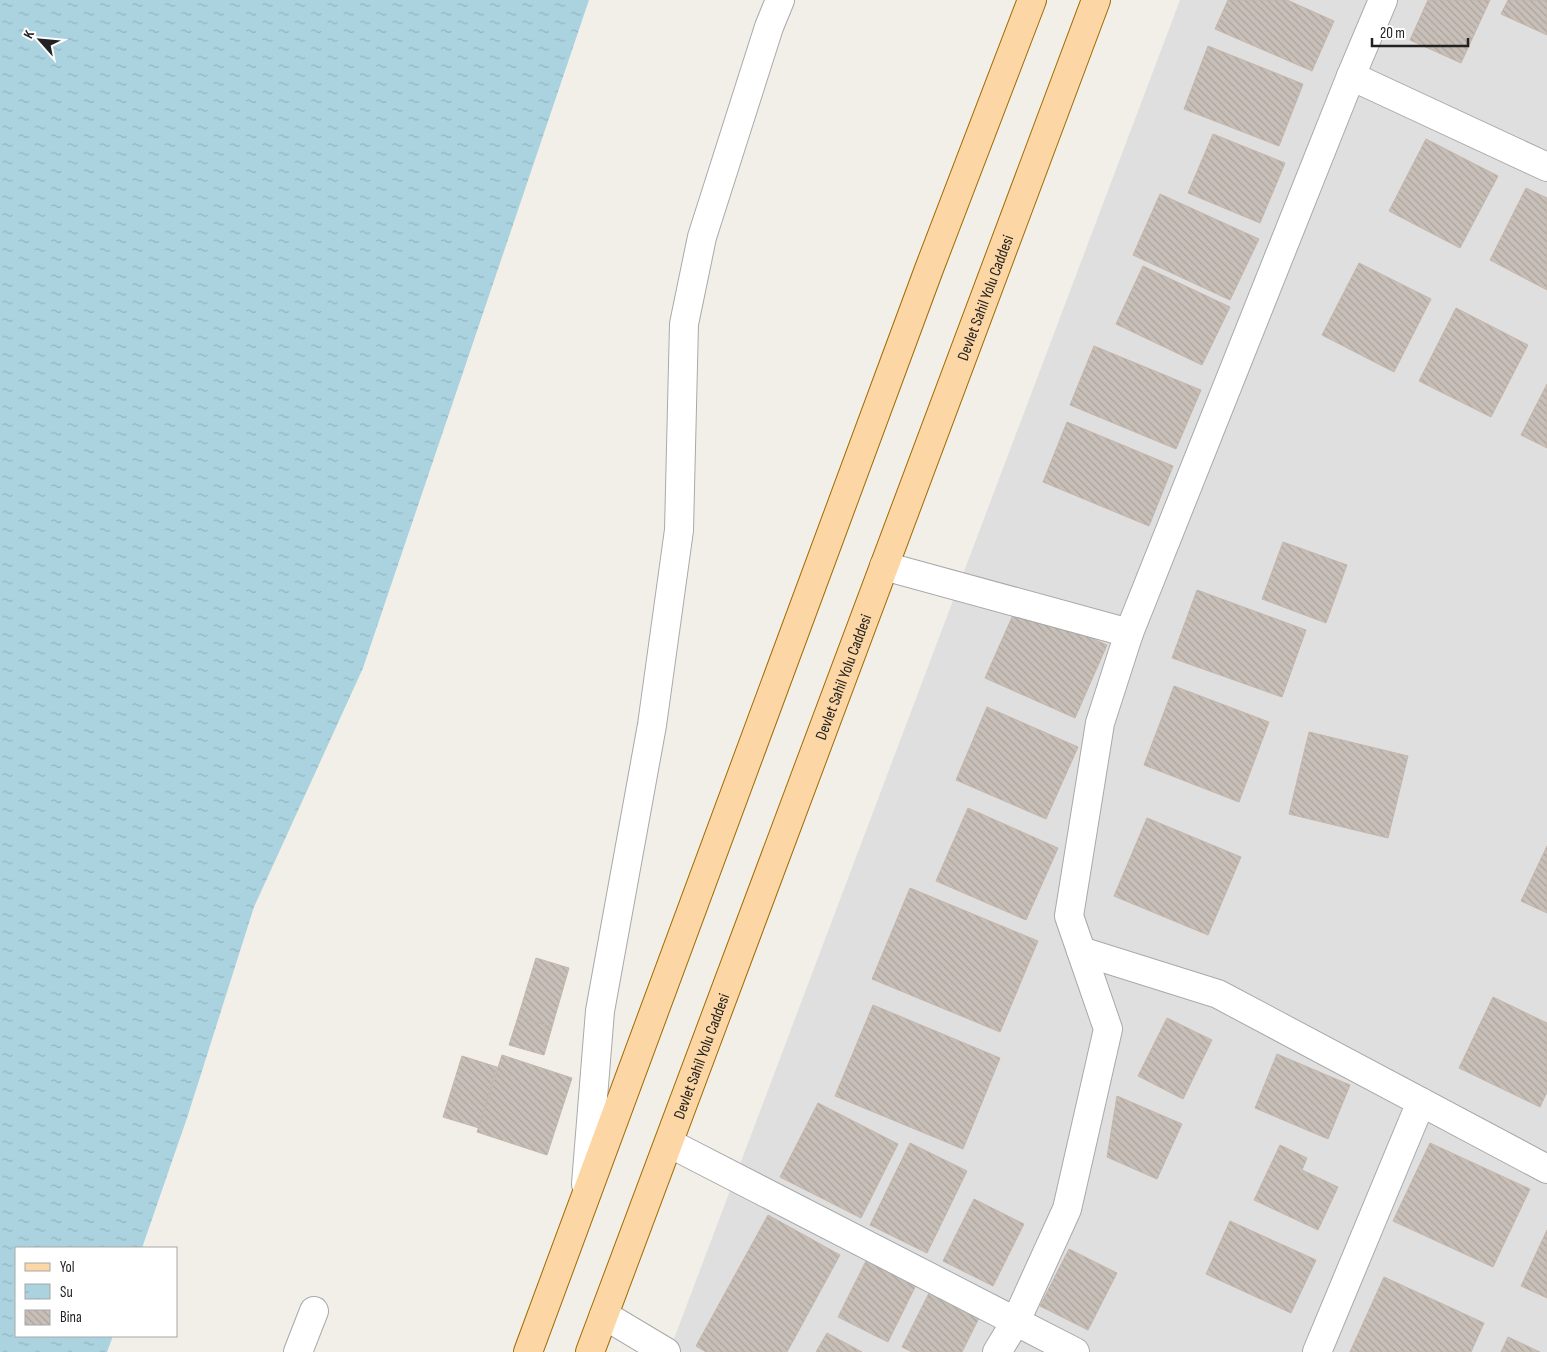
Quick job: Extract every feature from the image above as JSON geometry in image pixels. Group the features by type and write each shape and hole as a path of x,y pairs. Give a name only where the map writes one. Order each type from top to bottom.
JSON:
{"main road":[{"path":"528,1352 919,297 1032,0"},
{"name":"Devlet Sahil Yolu Caddesi","path":"590,1352 1096,0"}],"street":[{"path":"586,1196 600,1011 652,725 679,530 684,324 702,237 769,27 780,0"},
{"path":"997,1352 1016,1321 1067,1209 1108,1029 1069,916 1100,723 1129,633 1383,0"},
{"path":"1351,76 1547,167"},
{"path":"884,566 1129,633"},
{"path":"1081,951 1218,994 1547,1169"},
{"path":"1317,1352 1420,1102"},
{"path":"668,1143 1075,1352"},
{"path":"298,1352 314,1311"},
{"path":"604,1315 666,1352"}],"shaded area":[{"path":"1180,0 1547,0 1547,1352 669,1352"}],"water":[{"path":"0,0 589,0 363,668 254,907 188,1115 142,1247 15,1247 15,1337 113,1337 107,1352 0,1352"}],"building":[{"path":"1228,0 1287,0 1334,21 1312,71 1215,29"},
{"path":"1428,0 1490,0 1461,63 1410,40"},
{"path":"1508,0 1547,0 1547,35 1501,14"},
{"path":"1208,46 1303,84 1279,146 1184,109"},
{"path":"1213,134 1285,163 1260,223 1188,193"},
{"path":"1426,139 1498,176 1460,248 1389,211"},
{"path":"1526,188 1547,198 1547,290 1490,260"},
{"path":"1160,194 1259,239 1230,300 1133,255"},
{"path":"1359,263 1431,299 1394,372 1322,335"},
{"path":"1143,266 1230,307 1202,365 1116,324"},
{"path":"1456,308 1528,345 1491,417 1419,381"},
{"path":"1094,346 1201,390 1176,449 1070,405"},
{"path":"1547,384 1547,448 1521,435"},
{"path":"1067,422 1173,466 1149,526 1043,482"},
{"path":"1283,542 1347,565 1326,623 1262,599"},
{"path":"1197,590 1306,630 1282,697 1172,658"},
{"path":"1017,606 1107,645 1075,718 985,678"},
{"path":"1174,686 1269,722 1239,802 1144,765"},
{"path":"987,707 1078,747 1046,819 956,780"},
{"path":"1309,732 1408,756 1388,838 1289,814"},
{"path":"968,808 1058,848 1026,920 936,881"},
{"path":"1147,818 1241,857 1208,935 1114,896"},
{"path":"1547,846 1547,913 1521,901"},
{"path":"910,888 1038,941 1000,1032 872,979"},
{"path":"536,958 569,968 552,1027 518,1017"},
{"path":"1493,997 1547,1023 1547,1092 1540,1107 1459,1068"},
{"path":"873,1005 1000,1058 963,1149 835,1096"},
{"path":"518,1017 552,1027 544,1055 509,1045"},
{"path":"1167,1018 1212,1040 1183,1099 1138,1076"},
{"path":"1277,1054 1350,1085 1328,1139 1255,1108"},
{"path":"502,1055 572,1078 547,1155 477,1132"},
{"path":"462,1056 497,1067 479,1128 443,1117"},
{"path":"1117,1096 1182,1124 1157,1179 1107,1157"},
{"path":"818,1103 898,1144 861,1218 780,1177"},
{"path":"910,1143 967,1171 927,1253 870,1225"},
{"path":"1430,1143 1530,1189 1493,1267 1393,1221"},
{"path":"1280,1145 1307,1158 1302,1170 1338,1187 1318,1230 1254,1200"},
{"path":"974,1199 1024,1224 993,1286 943,1261"},
{"path":"768,1215 840,1255 787,1352 706,1352 696,1346"},
{"path":"1230,1221 1316,1260 1291,1313 1206,1274"},
{"path":"1547,1230 1547,1298 1521,1286"},
{"path":"1069,1249 1117,1273 1088,1330 1040,1306"},
{"path":"869,1255 919,1279 888,1342 838,1317"},
{"path":"1384,1277 1484,1323 1471,1352 1350,1352"},
{"path":"933,1285 983,1310 962,1352 912,1352 902,1347"},
{"path":"827,1333 862,1352 816,1352"},
{"path":"1508,1337 1540,1352 1501,1352"}]}
